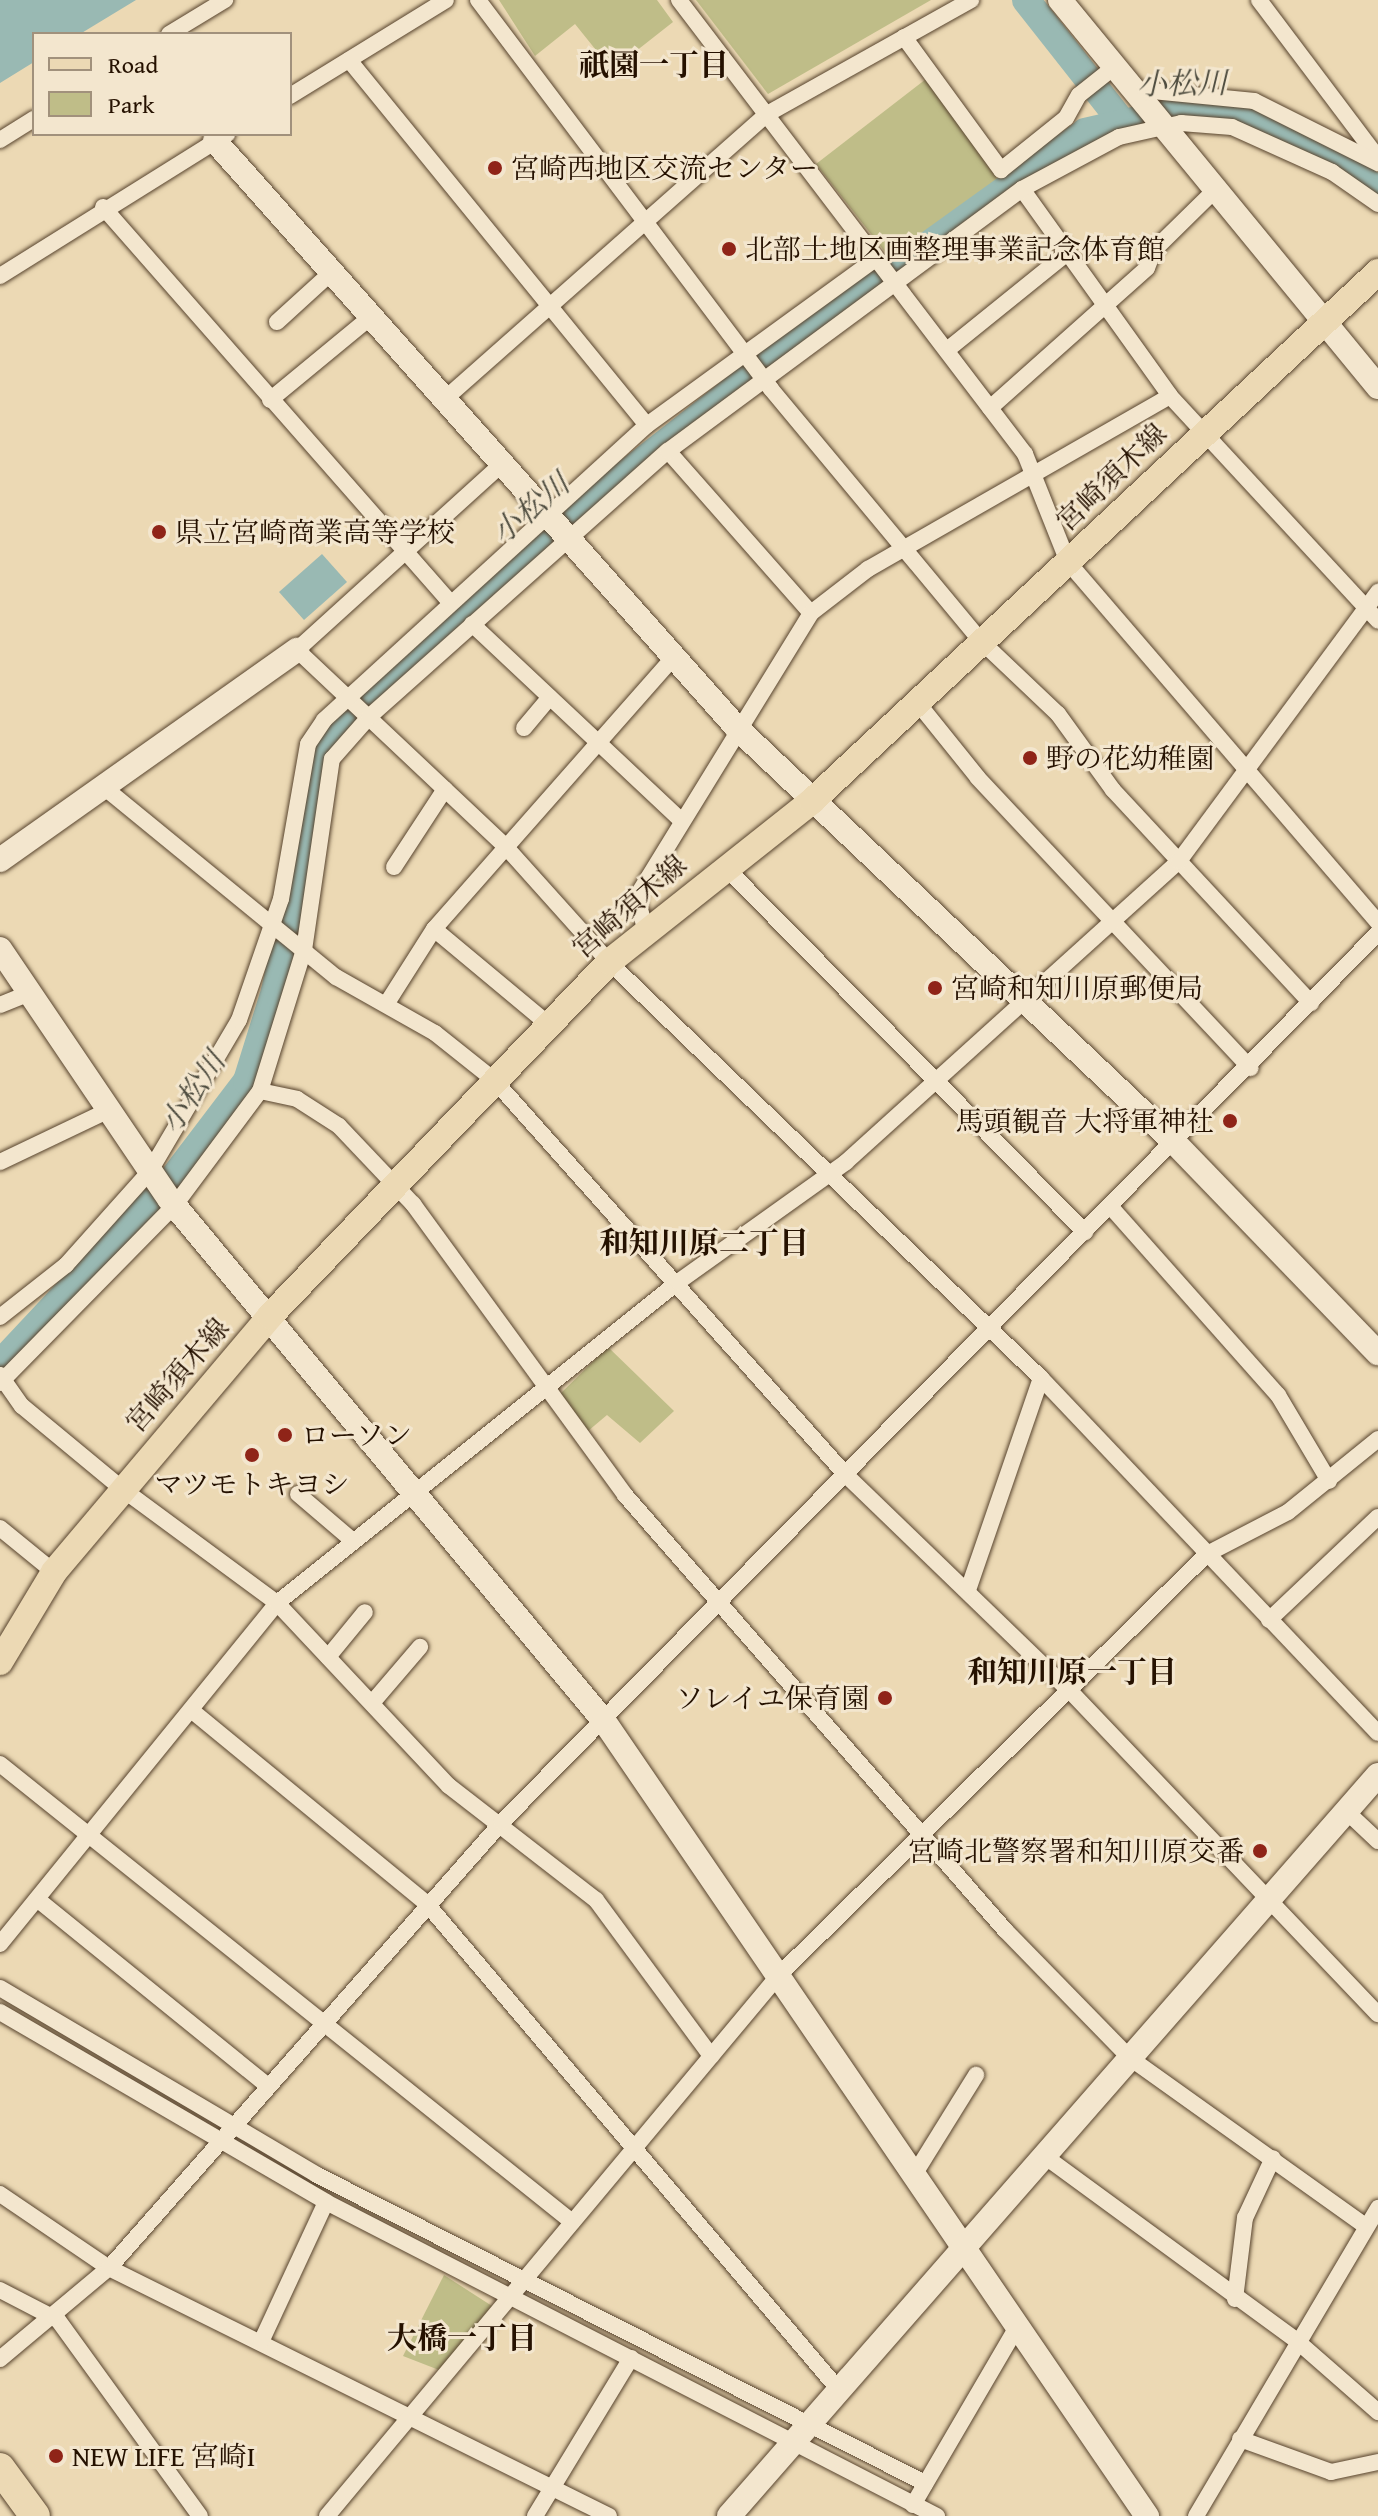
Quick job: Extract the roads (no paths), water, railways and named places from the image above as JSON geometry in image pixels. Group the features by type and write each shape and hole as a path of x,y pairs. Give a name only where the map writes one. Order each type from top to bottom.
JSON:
{"highway":[{"path":"0,2468 35,2516"},
{"path":"0,2503 9,2516"}],"main road":[{"name":"宮崎須木線","path":"0,1662 54,1572 121,1488 270,1316 609,962 645,929 812,801 1378,272"}],"street":[{"path":"172,32 225,0"},
{"path":"292,95 446,0"},
{"path":"478,0 744,352 982,642 1058,714 1179,861 1311,1003"},
{"path":"679,0 990,408 1032,471 1068,562 1378,923"},
{"path":"446,398 767,114 971,0"},
{"path":"1060,0 1321,325 1378,387"},
{"path":"1259,0 1378,160"},
{"path":"904,37 1001,170 1066,118 1079,95 1113,68"},
{"path":"349,60 647,425"},
{"path":"1137,96 1254,101 1378,160"},
{"path":"0,140 32,120"},
{"path":"711,2056 596,1900 502,1822 449,1786 277,1603 121,1488 22,1406 1,1379 173,1202 260,1091 304,950 332,759 369,717 568,536 668,451 1022,189 1077,154 1160,126 1205,122 1272,141 1378,204"},
{"path":"0,276 103,207 221,138 332,272 737,728 1173,1141 1378,1353"},
{"path":"1022,189 1170,396 1378,621"},
{"path":"990,408 1106,307 1214,191"},
{"path":"103,207 449,601"},
{"path":"947,350 1067,253"},
{"path":"0,1317 66,1265 153,1174 239,1020 276,927 308,744 347,696 647,425 877,258"},
{"path":"277,322 332,272"},
{"path":"270,400 372,316"},
{"path":"645,929 637,896 737,728 811,613 906,546 1032,471 1170,396"},
{"path":"668,451 811,613"},
{"path":"0,860 106,789 297,650 503,463"},
{"path":"0,1944 277,1603 678,1282 827,1174 937,1081 1179,861 1378,592"},
{"path":"472,624 681,820"},
{"path":"297,650 505,846 609,962 1041,1378 1378,1733"},
{"path":"387,1003 434,929 674,657"},
{"path":"524,728 550,697"},
{"path":"917,702 978,778 1250,1068"},
{"path":"106,789 304,950 387,1003 494,1080 678,1282 845,1474 1071,1692 1378,2014"},
{"path":"394,867 445,789"},
{"path":"725,867 1085,1232"},
{"path":"434,929 548,1024"},
{"path":"0,2359 109,2268 325,2017 502,1822 1173,1141 1250,1068 1378,933"},
{"path":"0,949 173,1202 604,1721 1147,2516"},
{"path":"0,1005 30,993"},
{"path":"260,1091 297,1099 339,1126 395,1185 615,1483 920,1836 1130,2058 1364,2225"},
{"path":"0,1162 109,1110"},
{"path":"1110,1206 1278,1395 1329,1481"},
{"path":"968,1590 1041,1378"},
{"path":"327,2516 779,1975 1071,1692 1207,1554 1288,1512 1378,1439"},
{"path":"298,1494 353,1541"},
{"path":"1269,1620 1378,1517"},
{"path":"0,1528 54,1572"},
{"path":"328,1657 365,1612"},
{"path":"372,1703 420,1647"},
{"path":"191,1710 427,1904 839,2390"},
{"path":"0,1764 325,2017 572,2222"},
{"path":"729,2516 1378,1775"},
{"path":"1346,1811 1378,1841"},
{"path":"37,1899 267,2085"},
{"path":"0,1988 230,2128 523,2280 802,2433 913,2505 937,2516"},
{"path":"0,2012 218,2142 326,2202 631,2358 925,2483"},
{"path":"914,2175 976,2075"},
{"path":"1043,2155 1235,2299 1297,2341 1376,2405"},
{"path":"1235,2299 1245,2218 1273,2158"},
{"path":"0,2194 109,2268 609,2516"},
{"path":"261,2342 326,2202"},
{"path":"1196,2516 1364,2225 1378,2208"},
{"path":"0,2290 46,2320 58,2320 200,2516"},
{"path":"913,2505 1017,2327"},
{"path":"535,2516 631,2358"},
{"path":"1240,2439 1319,2470 1378,2462"}],"water":[{"path":"0,0 136,0 83,32 32,32 32,63 0,83"},
{"path":"322,554 347,582 304,620 279,592"}],"waterway":[{"path":"1026,0 1119,118"},
{"name":"小松川","path":"0,1364 171,1181 247,1081 275,991 327,739 539,542 803,335 1085,132 1172,112 1252,117 1295,132 1378,190"}],"place":[{"name":"宮崎西地区交流センター","path":"495,168"},
{"name":"北部土地区画整理事業記念体育館","path":"729,249"},
{"name":"県立宮崎商業高等学校","path":"159,532"},
{"name":"野の花幼稚園","path":"1030,758"},
{"name":"宮崎和知川原郵便局","path":"935,988"},
{"name":"馬頭観音 大将軍神社","path":"1230,1121"},
{"name":"ローソン","path":"285,1435"},
{"name":"マツモトキヨシ","path":"252,1455"},
{"name":"ソレイユ保育園","path":"885,1698"},
{"name":"宮崎北警察署和知川原交番","path":"1260,1851"},
{"name":"NEW LIFE 宮崎Ⅰ","path":"56,2456"}],"district":[{"name":"祇園一丁目","path":"654,64"},
{"name":"和知川原二丁目","path":"704,1242"},
{"name":"和知川原一丁目","path":"1072,1671"},
{"name":"大橋一丁目","path":"462,2337"}]}
